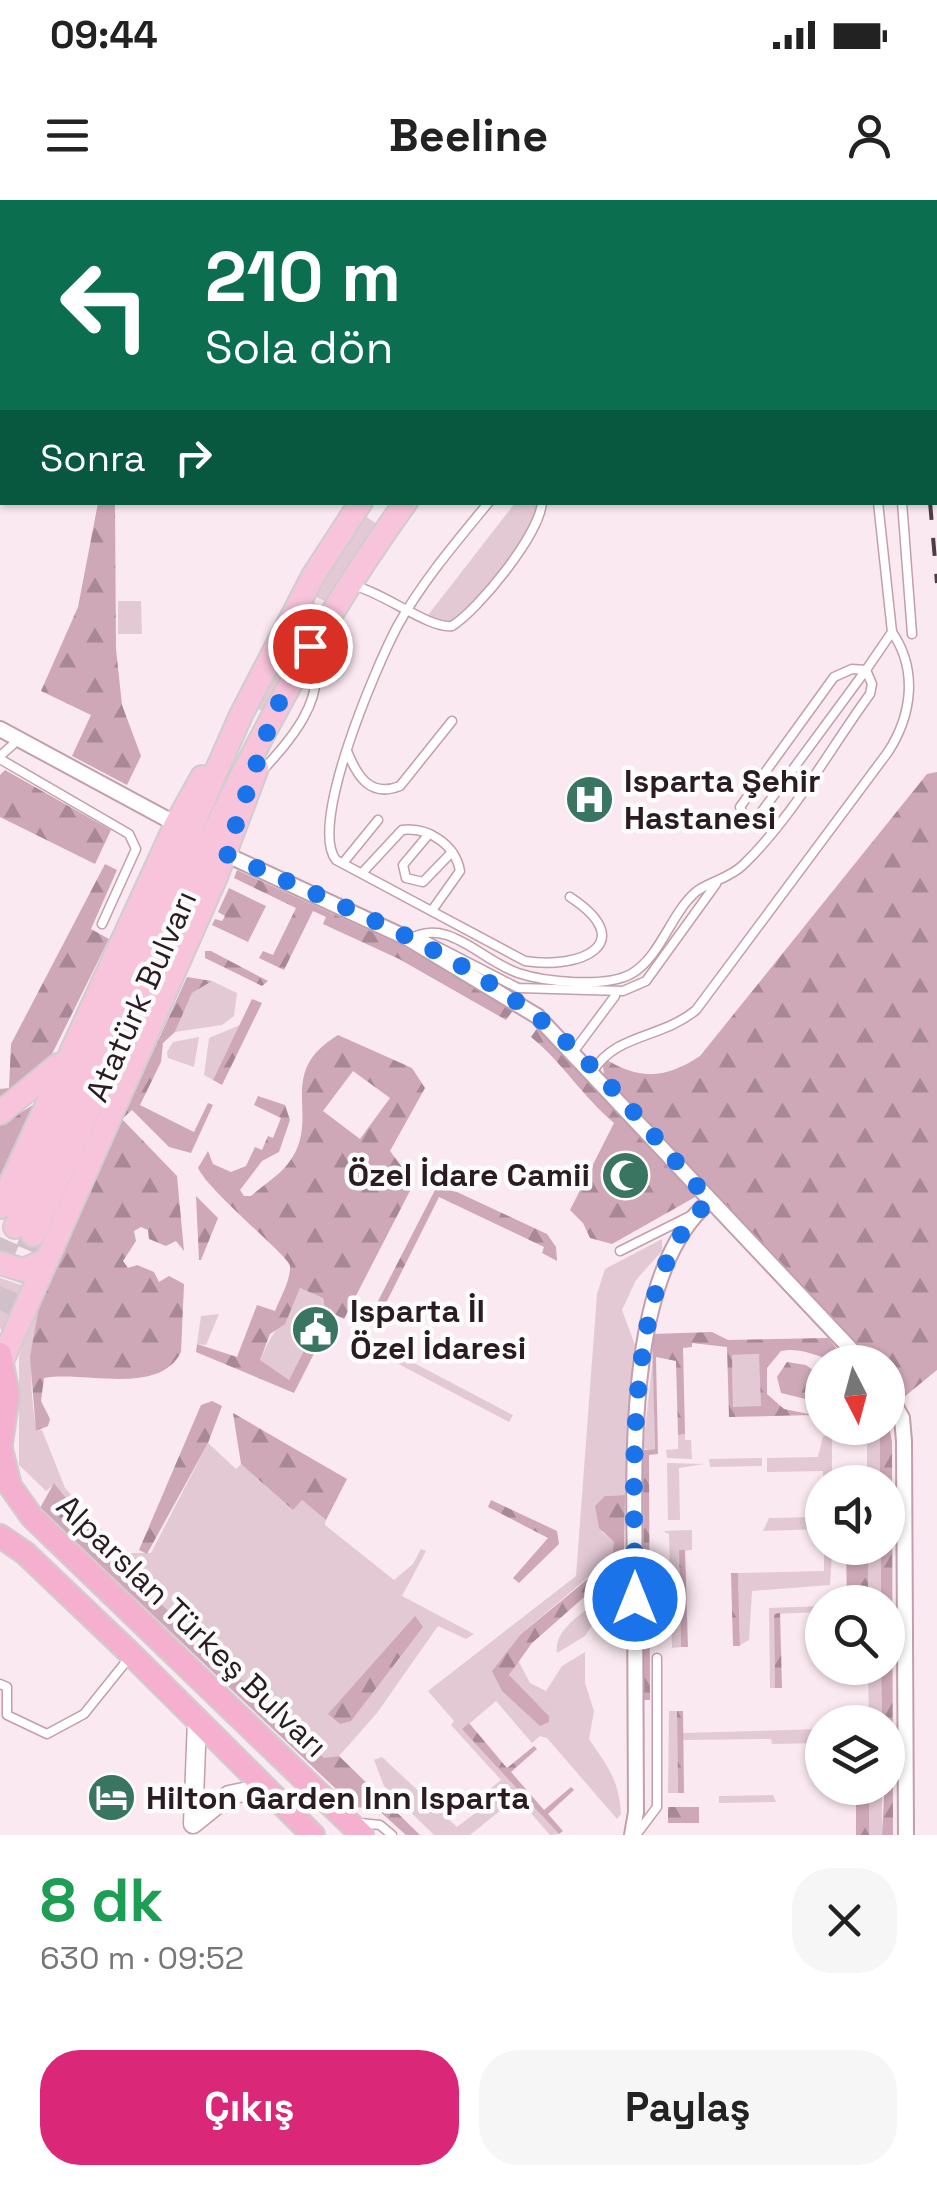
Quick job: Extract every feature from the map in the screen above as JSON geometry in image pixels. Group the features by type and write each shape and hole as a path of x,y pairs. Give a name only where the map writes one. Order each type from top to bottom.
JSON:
{"highway":[{"path":"0,1450 8,1395 1,1357"},
{"name":"Alparslan Türkeş Bulvarı","path":"0,1450 10,1486 32,1517 356,1829"},
{"name":"Alparslan Türkeş Bulvarı","path":"0,1536 25,1553 132,1655 313,1835"}],"main road":[{"name":"Atatürk Bulvarı","path":"359,505 313,576 241,715 24,1231 274,712 348,584 405,505"},
{"path":"1,1357 226,854 274,712"},
{"path":"0,1207 176,824 241,715"},
{"path":"0,1112 50,1074 78,1038"},
{"path":"0,1262 15,1270 42,1262"}],"street":[{"path":"0,729 176,824"},
{"path":"226,854 413,938 521,1005 574,1051 847,1345"},
{"path":"634,1835 634,1460 639,1378 652,1309 692,1215 710,1201"},
{"path":"904,1445 906,1835"},
{"path":"191,1829 197,1722"},
{"path":"191,1829 229,1795 263,1788"}],"lane":[{"path":"487,505 398,626 346,750 326,832 328,849 344,863 514,956 548,964 585,959 602,939 594,912 570,896"},
{"path":"348,584 383,594 443,627 463,620 526,540 539,518 541,505"},
{"path":"593,1071 605,1052 617,1044 665,1031 696,1010 888,752 908,714 906,665 902,647 892,632 878,505"},
{"path":"902,505 912,634"},
{"path":"866,670 834,676 740,808 745,818 757,818 866,670 892,632"},
{"path":"252,782 294,734 318,685 310,646"},
{"path":"413,938 439,930 503,968 528,976 618,978 641,966 698,891 742,866 774,829 870,694 872,684 866,670"},
{"path":"346,750 356,773 367,785 388,790 400,786 452,721"},
{"path":"17,741 0,758 130,834 136,851 102,924"},
{"path":"344,863 378,820"},
{"path":"362,873 402,830 416,828 428,834 452,852 460,871 432,909"},
{"path":"428,834 403,864 406,878 422,882 452,852"},
{"path":"413,938 436,942 518,988 624,992 646,981 716,884"},
{"path":"574,1051 614,996"},
{"path":"620,1251 692,1215"},
{"path":"0,1684 7,1687 7,1715 46,1734 84,1714 132,1655"},
{"path":"634,1835 657,1807 657,1658"},
{"path":"356,1829 378,1824 392,1835"}],"shaded area":[{"path":"513,505 542,505 505,569 452,626 425,619"},
{"path":"365,516 377,524 326,602 315,596"},
{"path":"118,601 141,601 142,634 118,634"},
{"path":"312,601 322,608 262,711 258,709"},
{"path":"212,981 237,993 234,1016 222,1025 175,1032 192,993"},
{"path":"240,1025 213,1080 204,1075 209,1038"},
{"path":"199,1037 194,1067 168,1058 173,1042"},
{"path":"662,1239 662,1251 636,1280 622,1310 635,1345 625,1495 605,1496 602,1532 614,1542 615,1554 520,1635 492,1671 549,1716 509,1676 518,1660 530,1683 546,1691 562,1666 585,1652 585,1683 594,1711 589,1739 615,1783 621,1814 617,1819 547,1738 540,1736 532,1743 496,1701 463,1729 559,1834 550,1835 517,1797 470,1835 434,1835 384,1786 374,1760 382,1757 457,1827 496,1797 490,1789 501,1780 451,1725 454,1721 428,1691 576,1576 597,1294 605,1269"},
{"path":"0,1278 24,1286 2,1331 0,1328"},
{"path":"300,1288 323,1298 325,1309 289,1380 260,1361"},
{"path":"40,1300 32,1366 37,1431 42,1430 65,1488 123,1553 151,1553 208,1443 236,1469 241,1464 292,1509 302,1500 326,1520 325,1525 394,1580 413,1564 421,1549 426,1551 402,1596 474,1634 466,1639 438,1626 377,1713 339,1756 324,1759 125,1570 55,1484 46,1491 19,1465 19,1356"},
{"path":"219,1314 206,1345 197,1344 201,1316"},
{"path":"393,1352 513,1415 509,1422 389,1359"},
{"path":"760,1354 761,1407 733,1407 732,1355"},
{"path":"653,1356 655,1449 643,1449"},
{"path":"685,1434 685,1440 691,1440 692,1459 667,1458 666,1450 678,1449 678,1435"},
{"path":"821,1445 832,1445 832,1465 805,1465 805,1471 767,1472 767,1458 818,1457"},
{"path":"867,1445 880,1445 880,1465 867,1465"},
{"path":"762,1458 762,1466 710,1467 709,1459"},
{"path":"667,1463 704,1464 679,1468 680,1520 668,1520"},
{"path":"805,1517 805,1530 763,1531 769,1518"},
{"path":"692,1530 692,1550 679,1551 681,1647 672,1648 669,1534 663,1531"},
{"path":"824,1565 831,1565 830,1585 752,1591 749,1640 740,1645 738,1573 824,1571"},
{"path":"868,1565 881,1565 881,1585 868,1585"},
{"path":"591,1606 597,1617 585,1636 557,1653 562,1632"},
{"path":"805,1607 805,1613 774,1614 775,1688 770,1688 769,1608"},
{"path":"868,1685 881,1685 882,1705 869,1705"},
{"path":"669,1711 677,1711 678,1793 668,1793"},
{"path":"805,1729 805,1743 772,1744 771,1739 683,1740 683,1733"},
{"path":"773,1795 776,1802 719,1803 719,1796"},
{"path":"869,1805 882,1805 882,1835 869,1835"}],"green space":[{"path":"98,505 115,505 116,649 122,705 141,756 127,785 72,756 91,715 41,691 78,607"},
{"path":"5,770 111,830 95,864 0,817 0,775"},
{"path":"937,772 937,1370 905,1396 905,1345 859,1345 604,1075 602,1057 627,1070 651,1074 675,1070 700,1056 927,774"},
{"path":"105,864 117,870 91,929 109,939 53,1052 41,1069 0,1101 0,1089 9,1088 11,1044"},
{"path":"237,870 403,946 514,1009 506,1020 399,959 323,924 326,917 313,911 284,970 259,958 263,951 273,955 296,908 234,878"},
{"path":"229,888 266,906 248,942 212,925 215,919 222,921 225,916 218,912"},
{"path":"205,951 268,981 262,986 205,958"},
{"path":"187,977 212,981 192,993 175,1032 163,1043 161,1062 140,1105 194,1132 208,1103 213,1105 191,1153 169,1147 132,1110 123,1118"},
{"path":"252,999 262,1003 222,1085 213,1080"},
{"path":"538,1027 697,1196 612,1244 590,1238 583,1223 570,1210 614,1123 531,1037"},
{"path":"338,1035 412,1068 425,1088 390,1151 414,1183 344,1319 334,1314 294,1393 196,1352 197,1344 237,1357 257,1305 275,1311 290,1271 287,1260 217,1193 198,1168 208,1151 213,1164 231,1172 246,1166 255,1147 262,1150 268,1136 273,1138 281,1118 254,1105 258,1096 285,1105 290,1120 279,1152 262,1161 240,1190 244,1196 251,1196 283,1169 297,1148 302,1130 303,1081 318,1050","holes":["353,1071 390,1098 360,1139 323,1111","300,1288 323,1298 325,1309 289,1380 260,1360 270,1334 285,1324"]},
{"path":"33,1105 0,1176 0,1125"},
{"path":"122,1119 177,1176 184,1251 176,1241 166,1246 149,1239 148,1230 141,1227 134,1231 136,1241 123,1261 128,1268 137,1265 154,1272 159,1282 169,1276 184,1284 181,1352 170,1366 138,1378 44,1378 41,1401 50,1419 48,1426 36,1431 30,1357 40,1300"},
{"path":"436,1188 457,1192 547,1234 556,1247 557,1261 542,1253 544,1247 439,1197 383,1309 376,1305"},
{"path":"196,1196 218,1218 201,1260 199,1260"},
{"path":"712,1332 728,1340 828,1338 834,1345 805,1345 805,1353 781,1351 767,1368 767,1394 784,1409 805,1415 729,1417 727,1347 692,1343 692,1347 683,1348 685,1434 678,1435 676,1361 656,1357 658,1454 649,1455 650,1700 644,1700 643,1450 655,1449 652,1334","holes":["759,1354 761,1406 733,1407 732,1355"]},
{"path":"787,1362 805,1365 805,1399 781,1393 777,1377"},
{"path":"212,1401 222,1406 208,1443 147,1554 139,1550 201,1405"},
{"path":"233,1413 347,1479 326,1520 302,1500 293,1510 241,1464"},
{"path":"880,1445 892,1445 892,1465 880,1465"},
{"path":"54,1483 125,1570 324,1758 339,1756 420,1835 406,1835 377,1809 355,1807 40,1508"},
{"path":"625,1495 624,1562 532,1643 509,1675 549,1716 549,1722 540,1726 502,1691 492,1671 520,1635 612,1559 614,1542 599,1528 595,1506 605,1496"},
{"path":"491,1500 557,1531 559,1544 519,1583 513,1578 548,1538 488,1507"},
{"path":"679,1550 685,1550 688,1647 681,1647"},
{"path":"846,1565 868,1565 868,1585 847,1585"},
{"path":"881,1565 892,1565 892,1585 881,1585"},
{"path":"731,1573 738,1573 740,1646 733,1646"},
{"path":"780,1613 782,1688 775,1688 774,1614"},
{"path":"415,1616 423,1627 351,1721 340,1724 328,1714"},
{"path":"881,1685 893,1685 893,1705 882,1705"},
{"path":"677,1711 683,1711 684,1793 678,1793"},
{"path":"469,1723 507,1768 534,1746 537,1749 511,1772 544,1810 571,1787 574,1790 548,1814 563,1831 559,1834 462,1729"},
{"path":"856,1805 869,1805 869,1835 856,1835"},
{"path":"884,1805 893,1805 893,1835 882,1835"},
{"path":"668,1807 699,1807 699,1823 668,1823"}],"tunnel":[{"path":"0,1261 15,1227"},
{"path":"0,1310 33,1235"}],"railway":[{"path":"930,505 937,583"}],"place":[{"name":"Isparta Şehir Hastanesi","path":"589,799"},
{"name":"Özel İdare Camii","path":"625,1175"},
{"name":"Isparta İl Özel İdaresi","path":"315,1329"},
{"name":"Hilton Garden Inn Isparta","path":"111,1798"}],"route":[{"path":"310,646 274,712 226,854 410,940 537,1016 574,1051 710,1201 692,1215 680,1238 646,1330 634,1460 635,1599"}]}
